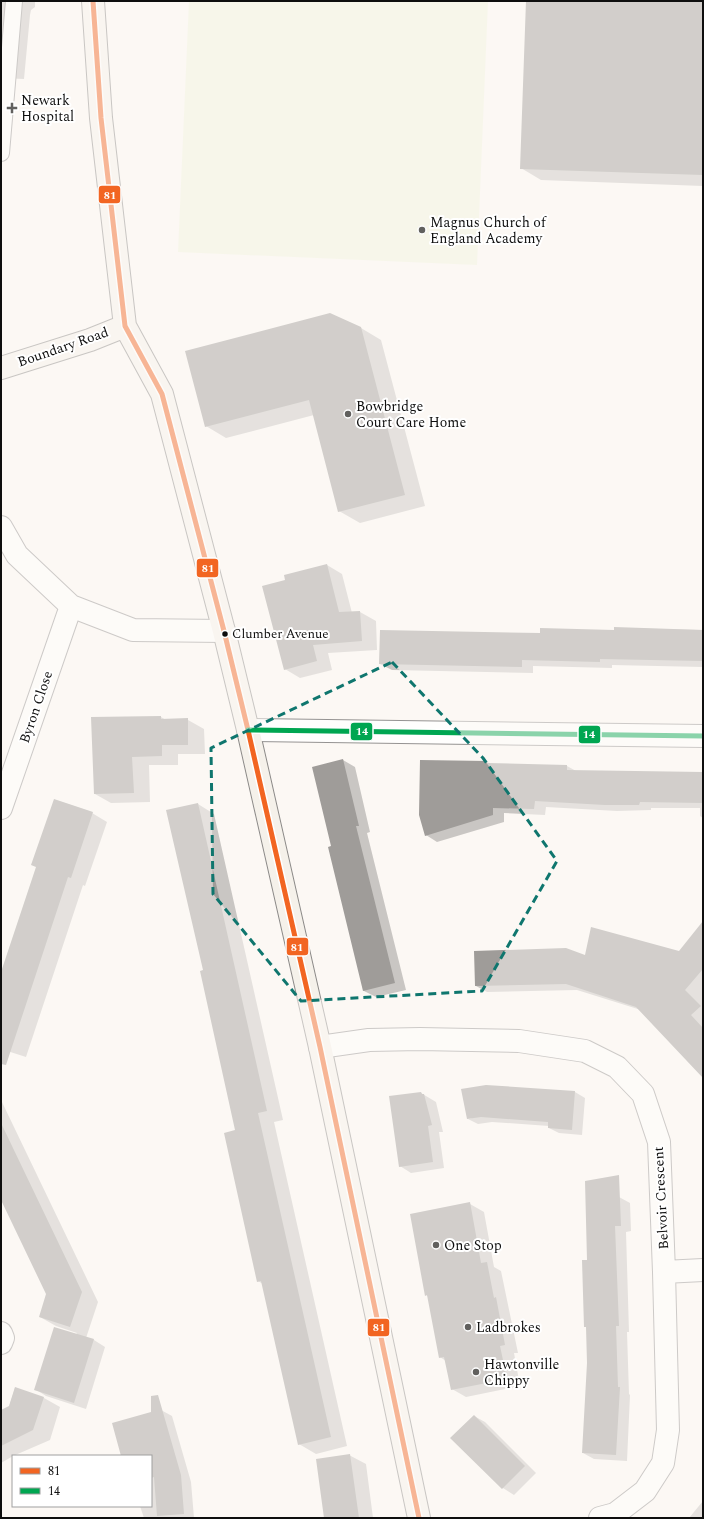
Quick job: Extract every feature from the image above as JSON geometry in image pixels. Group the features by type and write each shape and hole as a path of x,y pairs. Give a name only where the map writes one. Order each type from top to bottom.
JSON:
{"street":[{"path":"93,1 102,118 125,326 162,394 224,631 320,1047 419,1518"},
{"name":"Boundary Road","path":"1,368 90,340 125,326"},
{"path":"1,527 17,555 71,606 133,630 224,631"},
{"name":"Byron Close","path":"1,808 71,606"},
{"path":"248,730 703,736"},
{"name":"Belvoir Crescent","path":"320,1047 369,1040 420,1039 520,1041 585,1051 617,1067 644,1094 659,1142 668,1430 663,1463 645,1491 614,1514 600,1518"},
{"path":"664,1272 703,1270"},
{"path":"1,1333 3,1338 1,1343"}],"lane":[{"path":"1,153 14,1"}],"highlighted area":[{"path":"392,662 483,758 557,861 482,991 301,1001 213,894 211,748"}],"green space":[{"path":"189,1 488,1 477,265 178,252"}],"building":[{"path":"526,1 703,1 703,175 520,169"},
{"name":"Bowbridge Court Care Home","path":"330,313 361,327 405,495 338,512 309,400 205,427 185,351"},
{"path":"327,564 339,612 360,611 362,641 313,645 317,661 284,670 262,586 285,580 284,575"},
{"path":"614,627 703,630 703,661 600,659 600,662 522,660 522,667 379,664 380,630 540,633 540,628 614,630"},
{"path":"161,716 161,719 188,718 188,745 162,745 162,756 132,757 134,793 94,794 91,717"},
{"path":"343,759 359,826 356,826 395,983 363,991 328,847 331,846 312,767"},
{"path":"420,760 487,761 487,763 567,765 567,770 703,772 703,803 640,802 639,805 605,805 535,801 534,809 493,808 493,815 425,836 419,815"},
{"path":"54,799 93,812 71,878 68,877 6,1065 1,1064 1,972 36,867 31,865"},
{"path":"198,803 267,1111 258,1113 331,1437 298,1445 261,1281 257,1282 224,1133 235,1130 200,971 203,970 166,810"},
{"path":"703,921 703,969 685,990 701,1006 691,1015 703,1028 703,1078 636,1007 566,984 475,986 474,951 566,948 585,955 591,927 679,951"},
{"path":"486,1085 575,1091 572,1130 548,1128 548,1122 481,1117 467,1119 461,1089"},
{"path":"421,1092 424,1094 432,1125 428,1126 433,1162 399,1167 389,1096"},
{"path":"1,1123 82,1292 70,1327 39,1317 46,1294 1,1200"},
{"path":"619,1175 621,1226 615,1226 619,1326 616,1326 618,1387 620,1387 616,1455 582,1453 587,1363 586,1327 584,1327 582,1260 587,1260 585,1181"},
{"path":"470,1202 481,1263 487,1262 494,1298 496,1297 505,1345 500,1346 507,1379 451,1390 444,1357 439,1358 427,1295 425,1296 410,1214"},
{"path":"54,1327 94,1339 74,1403 34,1390"},
{"path":"15,1387 44,1397 33,1430 1,1446 1,1410 9,1406"},
{"path":"158,1395 181,1475 184,1514 157,1516 154,1477 152,1478 152,1455 121,1455 112,1423 151,1412 151,1396"},
{"path":"474,1415 525,1466 502,1489 450,1438"},
{"path":"350,1454 359,1518 324,1518 316,1459"}],"transit line":[{"name":"81","path":"93,1 101,118 125,326 162,394 224,631 320,1047 419,1518"},
{"name":"14","path":"248,730 703,736"}],"place":[{"name":"Newark Hospital","path":"12,108"},
{"name":"Magnus Church of England Academy","path":"422,230"},
{"name":"Bowbridge Court Care Home","path":"348,414"},
{"name":"Clumber Avenue","path":"225,634"},
{"name":"One Stop","path":"436,1245"},
{"name":"Ladbrokes","path":"468,1327"},
{"name":"Hawtonville Chippy","path":"476,1372"}]}
